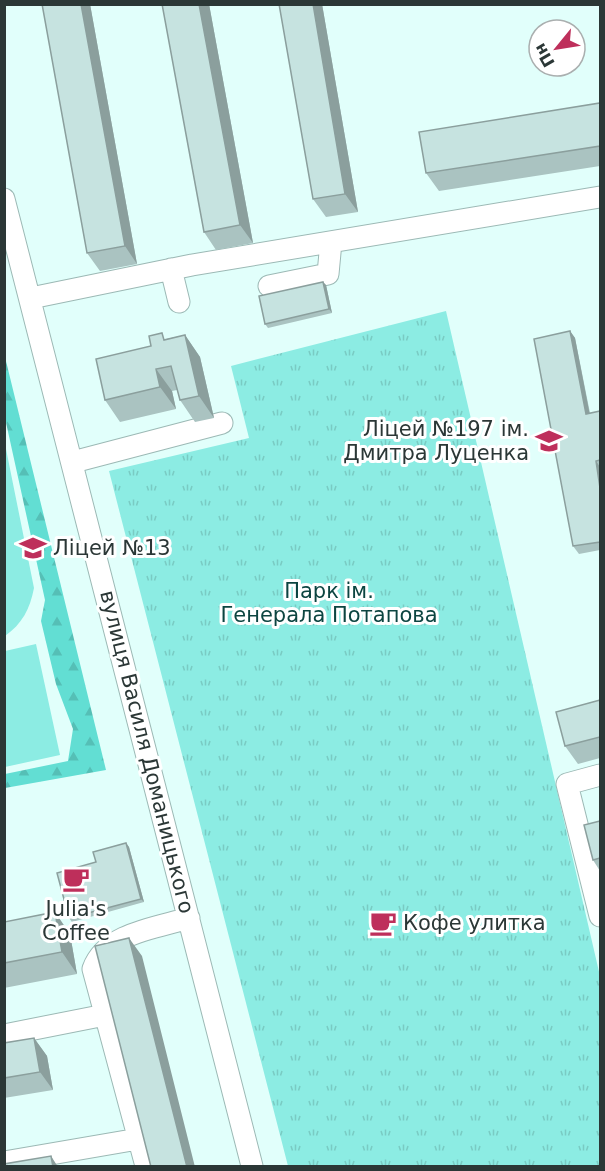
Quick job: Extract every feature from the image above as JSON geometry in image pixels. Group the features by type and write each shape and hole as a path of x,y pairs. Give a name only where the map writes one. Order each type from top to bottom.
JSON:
{"street":[{"path":"31,298 171,270 600,197"},
{"name":"вулиця Василя Доманицького","path":"4,199 252,1167"},
{"path":"269,286 327,274 331,242"},
{"path":"171,270 179,302"},
{"path":"73,462 222,423"},
{"path":"599,903 567,784 600,776"},
{"path":"146,1167 93,969 98,955 120,940 189,918"},
{"path":"4,1035 105,1015"},
{"path":"4,1162 138,1139"}],"green space":[{"name":"Парк ім. Генерала Потапова","path":"446,311 600,976 600,1166 288,1166 109,471 249,438 231,366"},
{"path":"5,357 106,770 5,788 5,774 68,761 73,729 56,684 41,621 45,600 5,418"},
{"path":"5,444 34,588 24,615 5,636"},
{"path":"36,644 60,755 5,767 5,651"}],"building":[{"path":"42,4 81,4 125,246 87,253"},
{"path":"162,4 199,4 240,225 204,232"},
{"path":"279,4 313,4 345,194 313,199"},
{"path":"600,103 600,146 426,173 419,132"},
{"path":"323,282 329,309 265,324 259,296"},
{"path":"570,331 586,414 600,411 600,460 596,461 600,488 600,542 573,546 534,339"},
{"path":"162,333 164,340 185,335 199,396 180,400 171,366 156,369 160,387 105,400 96,359 151,346 149,336"},
{"path":"600,700 600,737 565,746 556,712"},
{"path":"600,821 600,858 593,860 584,825"},
{"path":"126,843 141,899 69,918 57,873 96,862 93,852"},
{"path":"55,912 62,952 4,963 4,922"},
{"path":"129,938 187,1167 151,1167 95,946"},
{"path":"34,1038 40,1072 4,1078 4,1043"},
{"path":"51,1156 53,1167 4,1167 4,1164"}],"place":[{"name":"Ліцей №197 ім. Дмитра Луценка","path":"549,441"},
{"name":"Ліцей №13","path":"33,548"},
{"name":"Julia's Coffee","path":"76,879"},
{"name":"Кофе улитка","path":"383,923"}]}
